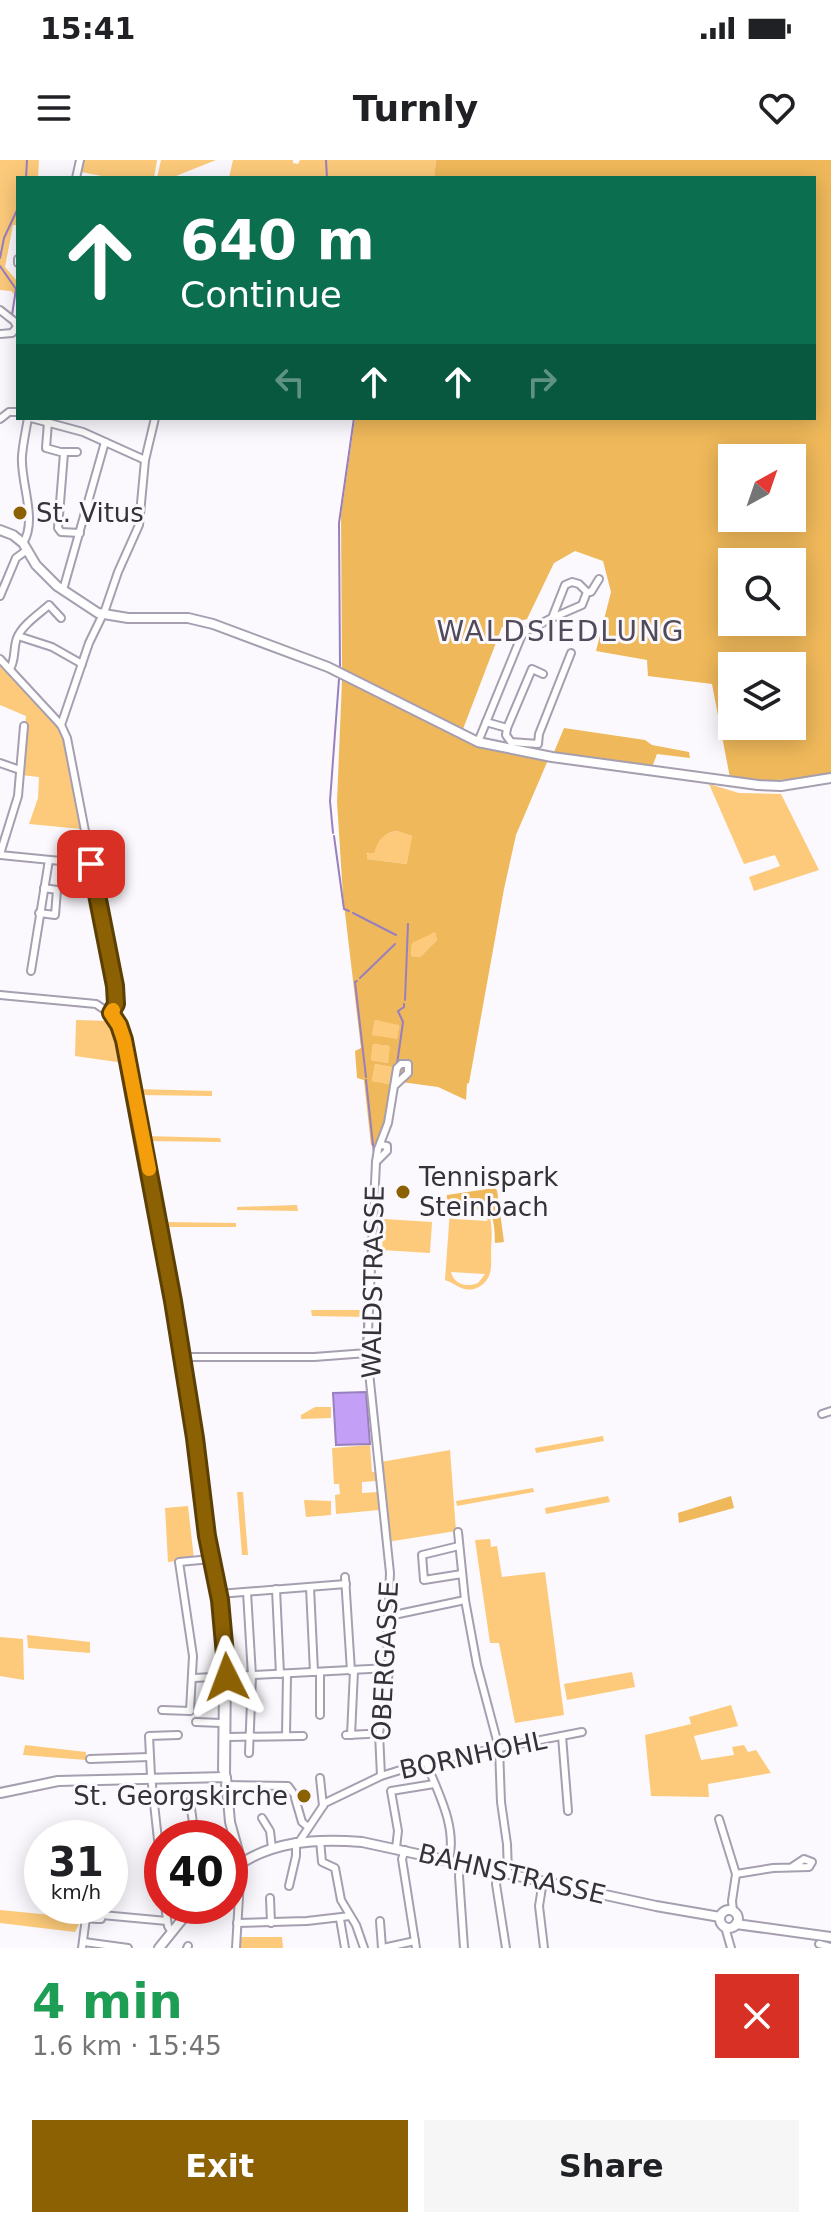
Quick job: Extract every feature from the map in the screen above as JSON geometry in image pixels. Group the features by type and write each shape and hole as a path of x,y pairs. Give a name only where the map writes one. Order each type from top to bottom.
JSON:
{"main road":[{"path":"0,530 13,535 41,572 103,615 197,620 328,667 478,742 552,757 781,786 831,778"},
{"path":"0,1793 48,1782 118,1779 226,1781 230,1820"},
{"name":"BAHNSTRASSE","path":"248,1859 272,1848 298,1842 362,1842 729,1922 831,1937"},
{"path":"159,1948 177,1924"}],"street":[{"path":"0,310 16,324"},
{"path":"0,596 14,562 26,549 22,455 29,420"},
{"path":"38,420 83,432 145,460"},
{"path":"61,725 82,664 139,525 145,460 155,420"},
{"path":"48,422 46,448 77,452"},
{"path":"63,590 105,442"},
{"path":"63,452 58,528 61,532 80,533"},
{"path":"587,592 591,592 599,579"},
{"path":"552,618 565,585 579,584 587,592"},
{"path":"478,742 521,637 526,631 582,605 587,592"},
{"path":"10,669 18,636 49,605 61,618"},
{"path":"18,636 52,647 82,664"},
{"path":"543,674 532,669 507,728 506,735 511,742 538,744 539,734 571,653"},
{"path":"0,659 61,725 67,738 115,997 116,1004 108,1011"},
{"path":"486,722 507,728"},
{"path":"24,726 18,796 0,854 91,864"},
{"path":"0,763 20,770"},
{"path":"31,971 49,860"},
{"path":"39,913 55,915 57,890 44,888"},
{"path":"0,995 86,1002 108,1011 119,1025 124,1040 164,1248 211,1559 219,1594 227,1677 226,1781"},
{"name":"WALDSTRASSE","path":"387,1545 367,1353 376,1162 388,1123 394,1086 397,1068 403,1063 410,1065 408,1073 394,1086"},
{"path":"182,1357 314,1357 367,1353"},
{"path":"822,1414 831,1411"},
{"path":"458,1532 465,1600 477,1669 499,1748 503,1872 496,1884 506,1948"},
{"name":"OBERGASSE","path":"381,1776 380,1723 389,1668 390,1573 387,1545"},
{"path":"459,1546 422,1555 424,1580 462,1574"},
{"path":"162,1710 190,1711 194,1678 179,1562 211,1559"},
{"path":"219,1594 346,1581 352,1671 348,1735 368,1734"},
{"path":"310,1587 320,1715"},
{"path":"276,1589 286,1736"},
{"path":"247,1592 252,1676 249,1753"},
{"path":"389,1616 465,1600"},
{"path":"194,1678 389,1668"},
{"path":"226,1781 222,1770 221,1723 223,1682 227,1677"},
{"path":"196,1722 221,1723"},
{"name":"BORNHOHL","path":"298,1842 323,1806 381,1776 426,1762 582,1732"},
{"path":"156,1820 149,1779 149,1736 178,1735"},
{"path":"227,1737 303,1736"},
{"path":"562,1736 568,1811"},
{"path":"90,1759 149,1757"},
{"path":"426,1762 447,1816 451,1850 449,1860"},
{"path":"320,1778 323,1806"},
{"path":"226,1781 294,1790 302,1822 308,1827"},
{"path":"380,1921 383,1948 415,1945 391,1791 434,1784"},
{"path":"190,1801 193,1820"},
{"path":"262,1818 270,1831 272,1848"},
{"path":"719,1819 736,1874 729,1922 731,1948"},
{"path":"320,1840 322,1862 335,1868 341,1900 364,1948"},
{"path":"289,1886 298,1842"},
{"path":"461,1863 459,1876 464,1948"},
{"path":"736,1874 792,1867"},
{"path":"543,1881 539,1907 544,1948"},
{"path":"270,1898 271,1923"},
{"path":"248,1923 350,1916"},
{"path":"128,1948 83,1945 86,1918 144,1920"},
{"path":"340,1919 345,1948"},
{"path":"168,1924 171,1931"},
{"path":"236,1948 237,1924"},
{"path":"819,1944 831,1947"}],"shaded area":[{"path":"0,160 39,160 38,176 16,176 16,225 13,225 5,267 16,280 16,296 11,291 0,290"},
{"path":"83,160 157,160 154,176 102,176 81,172"},
{"path":"161,160 216,160 176,176 157,176"},
{"path":"233,160 293,160 298,164 300,160 436,160 434,176 229,176"},
{"path":"436,160 831,160 831,774 781,780 730,778 723,740 806,740 806,652 718,652 718,715 712,684 648,676 647,660 596,651 611,592 603,561 575,551 554,563 527,619 502,627 463,729 342,669 341,515 355,420 816,420 816,176 434,176"},
{"path":"0,662 59,728 65,739 82,829 29,824 38,798 39,777 21,775 26,716 0,705"},
{"path":"342,680 476,743 548,760 516,835 466,1100 438,1087 394,1081 380,1145 371,1145 364,1080 357,1078 355,1051 361,1048 343,896 337,802","holes":["397,831 412,836 407,864 367,859 367,853 374,853 377,844 388,833","435,932 437,940 420,957 411,956 412,943","375,1020 399,1025 397,1039 372,1035","373,1044 390,1046 388,1063 371,1060","375,1064 392,1067 389,1084 372,1081"]},
{"path":"564,728 645,740 652,745 689,752 690,758 657,754 651,770 552,757"},
{"path":"709,784 739,793 781,794 819,870 754,891 749,877 780,866 775,855 744,864"},
{"path":"397,831 412,836 408,864 366,859 377,840"},
{"path":"435,931 437,940 420,957 411,956 412,942"},
{"path":"76,1020 112,1021 118,1031 124,1063 75,1056"},
{"path":"375,1020 399,1024 397,1040 372,1035"},
{"path":"373,1044 391,1046 388,1063 371,1060"},
{"path":"375,1064 392,1067 389,1084 372,1081"},
{"path":"136,1089 212,1091 212,1096 138,1095"},
{"path":"146,1136 220,1138 221,1142 147,1141"},
{"path":"497,1190 504,1242 495,1243 493,1220 482,1203 465,1202 446,1207 447,1195"},
{"path":"466,1203 476,1204 483,1207 490,1218 490,1273 483,1284 470,1290 445,1280 450,1210","holes":["467,1207 480,1210 488,1221 454,1219 459,1211","451,1272 485,1274 478,1283 465,1285 458,1282"]},
{"path":"297,1205 298,1211 237,1210 237,1207"},
{"path":"384,1219 432,1222 430,1253 382,1250"},
{"path":"164,1222 236,1223 236,1227 164,1227"},
{"path":"311,1310 367,1310 367,1317 312,1316"},
{"path":"366,1392 370,1444 336,1445 333,1393"},
{"path":"315,1407 331,1407 331,1418 301,1419 301,1415"},
{"path":"603,1436 604,1441 536,1453 535,1448"},
{"path":"370,1445 372,1472 375,1472 376,1481 362,1482 362,1493 377,1492 379,1510 336,1514 335,1495 340,1494 339,1484 334,1484 332,1448"},
{"path":"450,1450 456,1531 387,1542 381,1462"},
{"path":"533,1488 534,1492 457,1506 456,1501"},
{"path":"237,1492 243,1492 248,1555 242,1555"},
{"path":"608,1496 610,1502 546,1514 545,1508"},
{"path":"731,1496 734,1508 679,1523 678,1513"},
{"path":"304,1500 331,1501 331,1515 306,1517"},
{"path":"188,1506 194,1559 168,1562 165,1508"},
{"path":"490,1539 491,1547 497,1546 502,1577 545,1572 564,1715 515,1723 499,1643 490,1643 475,1540"},
{"path":"27,1635 90,1642 90,1653 28,1648"},
{"path":"0,1637 23,1639 24,1680 0,1676"},
{"path":"632,1672 635,1687 567,1700 564,1684"},
{"path":"731,1705 738,1726 694,1736 701,1760 734,1755 732,1747 744,1745 748,1752 756,1750 771,1773 708,1784 709,1797 651,1796 645,1735 691,1724 689,1717"},
{"path":"25,1745 86,1752 86,1760 23,1755"},
{"path":"0,1910 24,1912 24,1924 79,1924 75,1932 0,1923"},
{"path":"239,1937 282,1937 283,1948 239,1948"}],"waterway":[{"path":"26,176 27,160"},
{"path":"326,160 327,176"},
{"path":"0,258 4,238 16,212"},
{"path":"0,266 16,289 12,315"},
{"path":"340,667 339,523 354,420"},
{"path":"333,833 330,801 339,679"},
{"path":"334,836 344,909 349,911"},
{"path":"353,913 396,935"},
{"path":"405,1000 408,924"},
{"path":"360,978 395,944"},
{"path":"357,981 366,1077"},
{"path":"397,1064 403,1022 398,1011 404,1004"},
{"path":"366,1080 374,1154"},
{"path":"363,1347 369,1236"}],"slow traffic":[{"path":"113,1010 111,1013 124,1040 149,1169"}],"place":[{"name":"St. Vitus","path":"20,513"},
{"name":"Tennispark Steinbach","path":"403,1192"},
{"name":"St. Georgskirche","path":"304,1796"}],"district":[{"name":"WALDSIEDLUNG","path":"561,631"}],"route":[{"path":"91,864 115,986 116,1004 111,1013 124,1040 173,1301 207,1536 220,1600 227,1677"}]}
